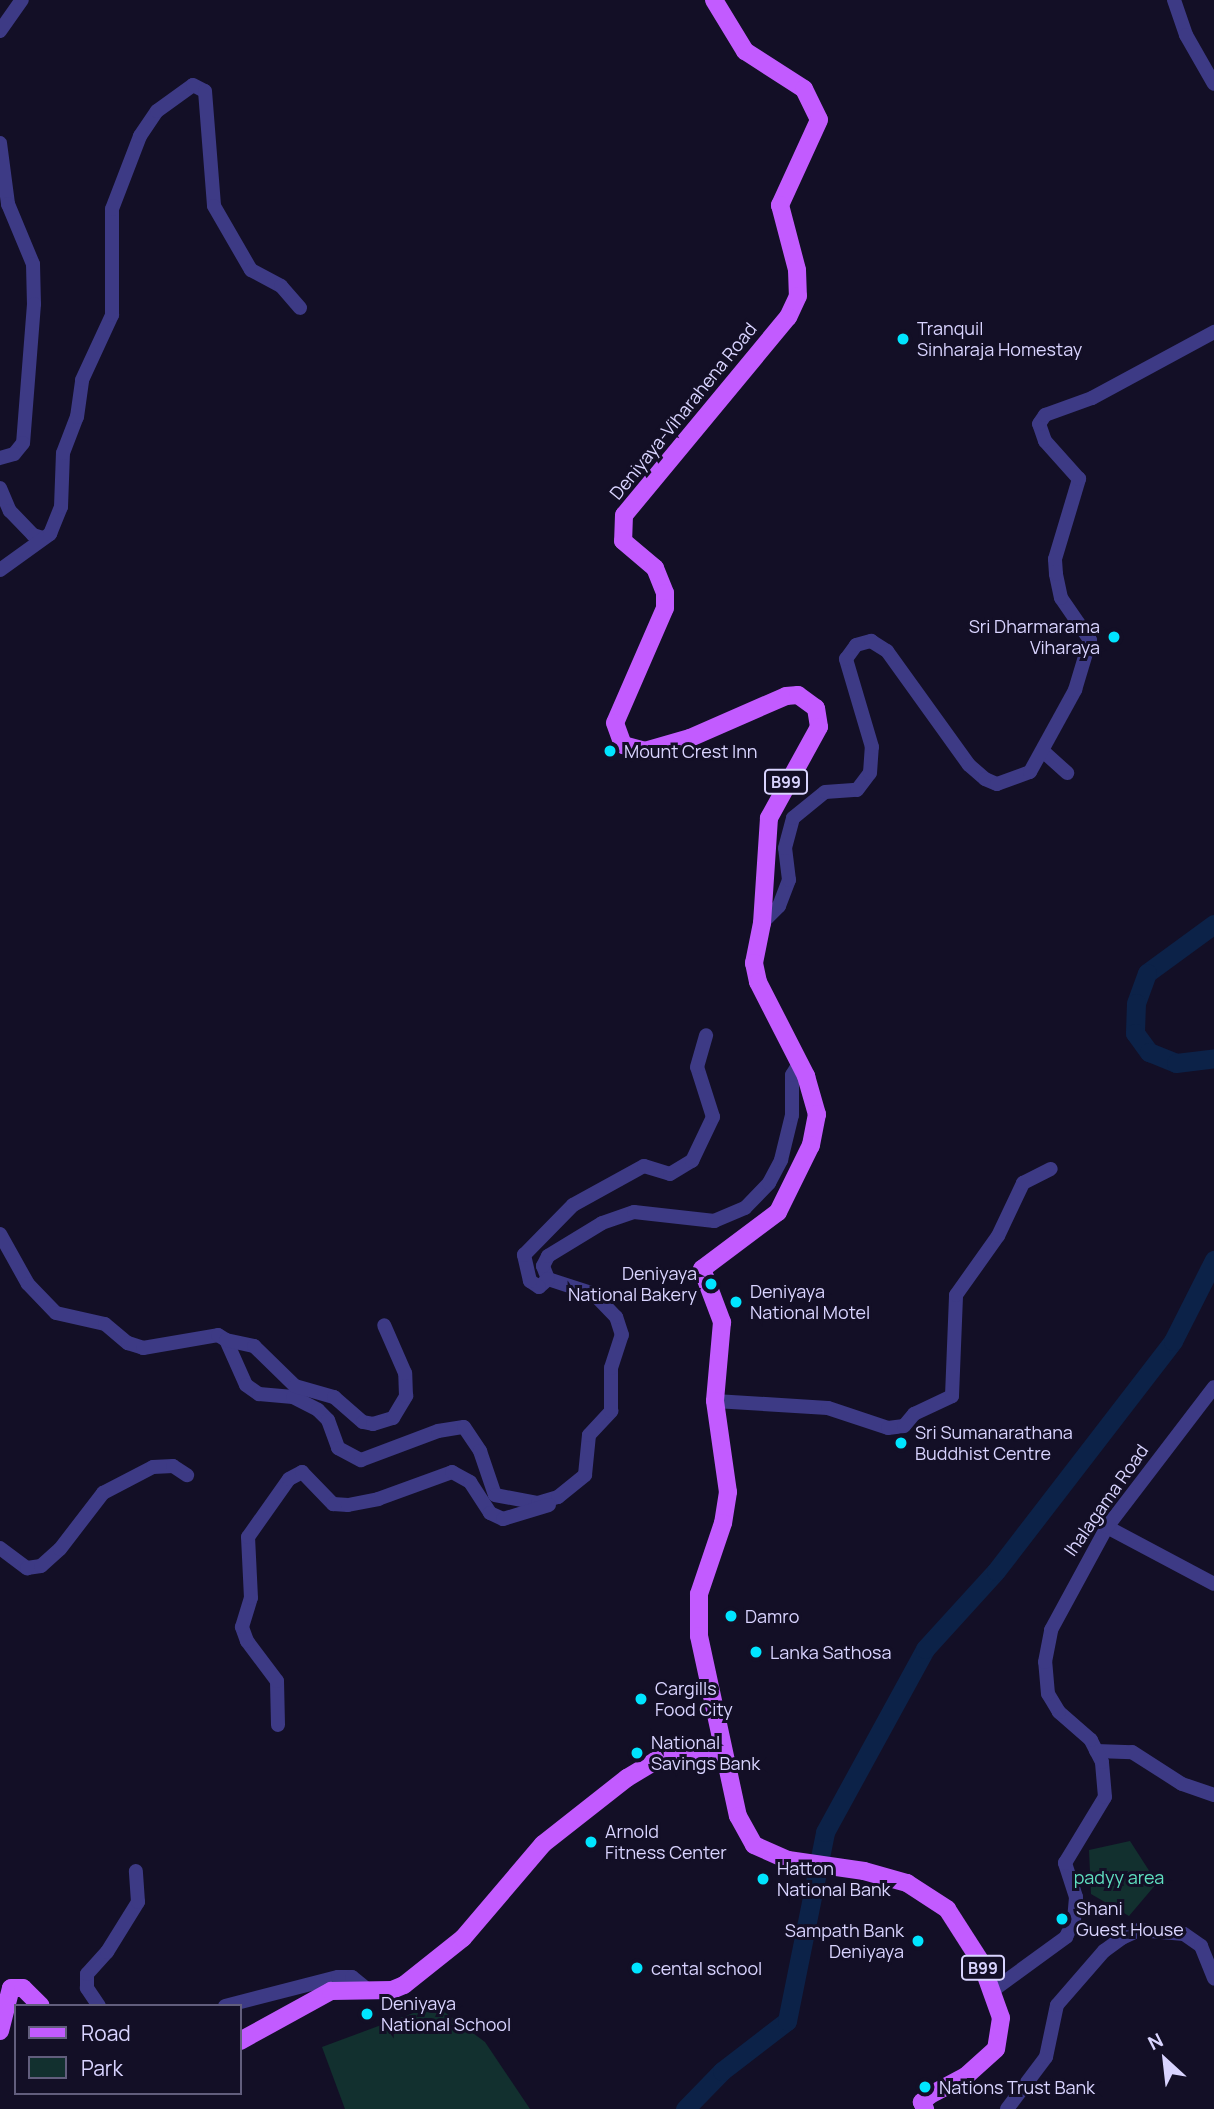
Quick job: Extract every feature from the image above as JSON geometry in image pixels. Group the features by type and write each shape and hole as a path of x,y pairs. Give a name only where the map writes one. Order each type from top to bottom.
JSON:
{"main road":[{"name":"Deniyaya-Viharahena Road","path":"714,0 745,51 804,89 819,120 780,205 797,270 798,296 788,317 624,515 623,541 655,568 665,593 664,608 615,723 623,745 645,751 690,738 786,696 810,700 820,718 819,727 769,818 762,923 754,963 758,982 800,1062 817,1115 811,1145 789,1195 772,1219 702,1269 722,1322 715,1401 727,1505 699,1594 697,1616 722,1748 745,1833 768,1854 788,1860 843,1868 907,1884 947,1909 976,1953 1001,2018 996,2049 967,2076 919,2107"},
{"path":"242,2040 331,1991 392,1990 435,1964 463,1938 543,1844 644,1766 668,1757 722,1748"},
{"path":"0,2031 11,1988 23,1988 39,2004"}],"street":[{"path":"0,31 22,0"},
{"path":"1174,0 1186,36 1214,84"},
{"path":"0,570 50,534 61,507 63,453 77,417 82,380 112,316 113,209 146,128 157,111 193,85 205,91 214,206 251,270 281,286 300,308"},
{"path":"0,143 8,204 33,264 34,304 23,443 14,454 0,458"},
{"path":"762,923 779,906 789,880 785,848 793,818 825,792 857,790 870,773 872,747 846,659 856,645 871,641 887,651 969,765 985,779 997,784 1020,779 1045,753 1075,690 1090,640 1061,598 1056,574 1055,559 1079,479 1045,441 1038,425 1045,415 1092,398 1214,331"},
{"path":"0,488 10,512 33,535 43,538"},
{"path":"1045,753 1067,773"},
{"path":"548,1279 539,1287 530,1281 524,1255 573,1205 644,1166 670,1174 692,1161 713,1117 697,1067 706,1035"},
{"path":"548,1279 543,1266 548,1256 602,1223 655,1211 714,1221 745,1208 769,1183 781,1160 793,1115 792,1075 800,1062"},
{"path":"715,1401 828,1408 888,1428 904,1426 914,1414 952,1396 956,1295 998,1236 1023,1183 1051,1169"},
{"path":"0,1234 28,1284 56,1313 105,1324 128,1343 143,1348 202,1335 254,1346 295,1386 334,1397 363,1422 373,1424 393,1418 406,1396 405,1373 384,1325"},
{"path":"278,1725 277,1681 247,1641 242,1627 251,1598 247,1537 289,1479 302,1472 333,1504 348,1504 378,1499 452,1472 470,1482 490,1513 503,1519 534,1513 578,1485 585,1475 589,1435 611,1411 611,1368 622,1335 616,1317 594,1294 548,1279"},
{"path":"226,1340 246,1385 259,1394 293,1397 318,1410 328,1420 338,1448 348,1457 361,1460 438,1431 464,1427 481,1451 495,1495 520,1503 558,1497"},
{"name":"Ihalagama Road","path":"992,1991 1066,1937 1074,1920 1076,1897 1065,1863 1105,1797 1096,1751 1048,1694 1045,1662 1051,1630 1107,1527 1214,1387"},
{"path":"0,1548 27,1568 41,1566 60,1549 103,1493 153,1467 173,1466 187,1475"},
{"path":"1107,1527 1214,1584"},
{"path":"1096,1751 1132,1752 1182,1784 1214,1795"},
{"path":"98,2004 87,1988 87,1975 107,1952 138,1902 136,1871"},
{"path":"1007,2109 1046,2057 1057,2005 1104,1951 1122,1938 1139,1930 1184,1934 1201,1946 1214,1979"},
{"path":"233,2004 338,1977 352,1977 367,1989"}],"green space":[{"name":"padyy area","path":"1130,1841 1157,1883 1129,1916 1091,1894 1089,1850"},
{"path":"435,2005 485,2042 530,2109 345,2109 322,2047"}],"waterway":[{"path":"1214,924 1147,973 1136,1003 1135,1033 1149,1052 1176,1063 1214,1058"},
{"path":"685,2109 722,2071 787,2021 825,1832 925,1649 996,1571 1173,1341 1214,1260"}],"place":[{"name":"Tranquil Sinharaja Homestay","path":"903,339"},
{"name":"Sri Dharmarama Viharaya","path":"1114,637"},
{"name":"Mount Crest Inn","path":"610,751"},
{"name":"Deniyaya National Bakery","path":"711,1284"},
{"name":"Deniyaya National Motel","path":"736,1302"},
{"name":"Sri Sumanarathana Buddhist Centre","path":"901,1443"},
{"name":"Damro","path":"731,1616"},
{"name":"Lanka Sathosa","path":"756,1652"},
{"name":"Cargills Food City","path":"641,1699"},
{"name":"National Savings Bank","path":"637,1753"},
{"name":"Arnold Fitness Center","path":"591,1842"},
{"name":"Hatton National Bank","path":"763,1879"},
{"name":"Shani Guest House","path":"1062,1919"},
{"name":"Sampath Bank Deniyaya","path":"918,1941"},
{"name":"cental school","path":"637,1968"},
{"name":"Deniyaya National School","path":"367,2014"},
{"name":"Nations Trust Bank","path":"925,2087"}]}
